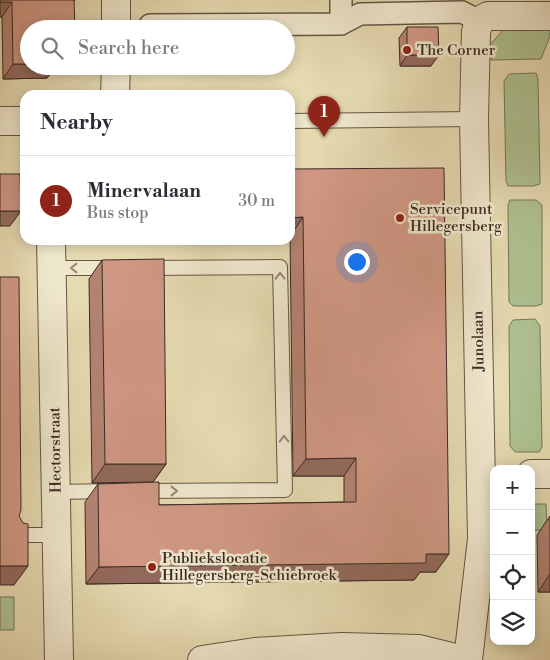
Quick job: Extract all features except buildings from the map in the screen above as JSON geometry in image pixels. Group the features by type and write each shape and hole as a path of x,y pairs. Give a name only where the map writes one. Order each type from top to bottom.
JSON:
{"street":[{"path":"116,0 116,20"},
{"path":"341,0 341,24"},
{"path":"295,24 341,24 360,14 462,12 479,21 488,16 550,16"},
{"name":"Junolaan","path":"466,660 482,539 487,475 474,119 474,68 476,32 479,21"},
{"path":"116,75 116,90"},
{"path":"0,121 20,121"},
{"name":"Hectorstraat","path":"51,245 59,660"},
{"path":"535,474 550,474"},
{"path":"202,660 255,652 342,647 419,648 466,660"}],"lane":[{"path":"295,121 474,119"},
{"path":"52,268 280,267 285,490 56,492"},
{"path":"14,535 56,535"}],"green space":[{"path":"550,28 550,36 541,59 491,60 490,45 503,30"},
{"path":"536,73 538,79 540,184 533,186 508,186 506,181 504,81 509,74"},
{"path":"510,200 536,200 542,205 542,304 536,306 513,306 509,302 508,205"},
{"path":"535,319 540,326 542,447 539,452 515,452 510,446 509,326 513,320"},
{"path":"535,504 546,504 547,529 535,530"},
{"path":"0,597 14,597 14,630 0,630"}],"place":[{"name":"The Corner","path":"407,50"},
{"name":"Minervalaan","path":"324,137"},
{"name":"Servicepunt Hillegersberg","path":"400,218"},
{"name":"Publiekslocatie Hillegersberg-Schiebroek","path":"152,567"}]}
